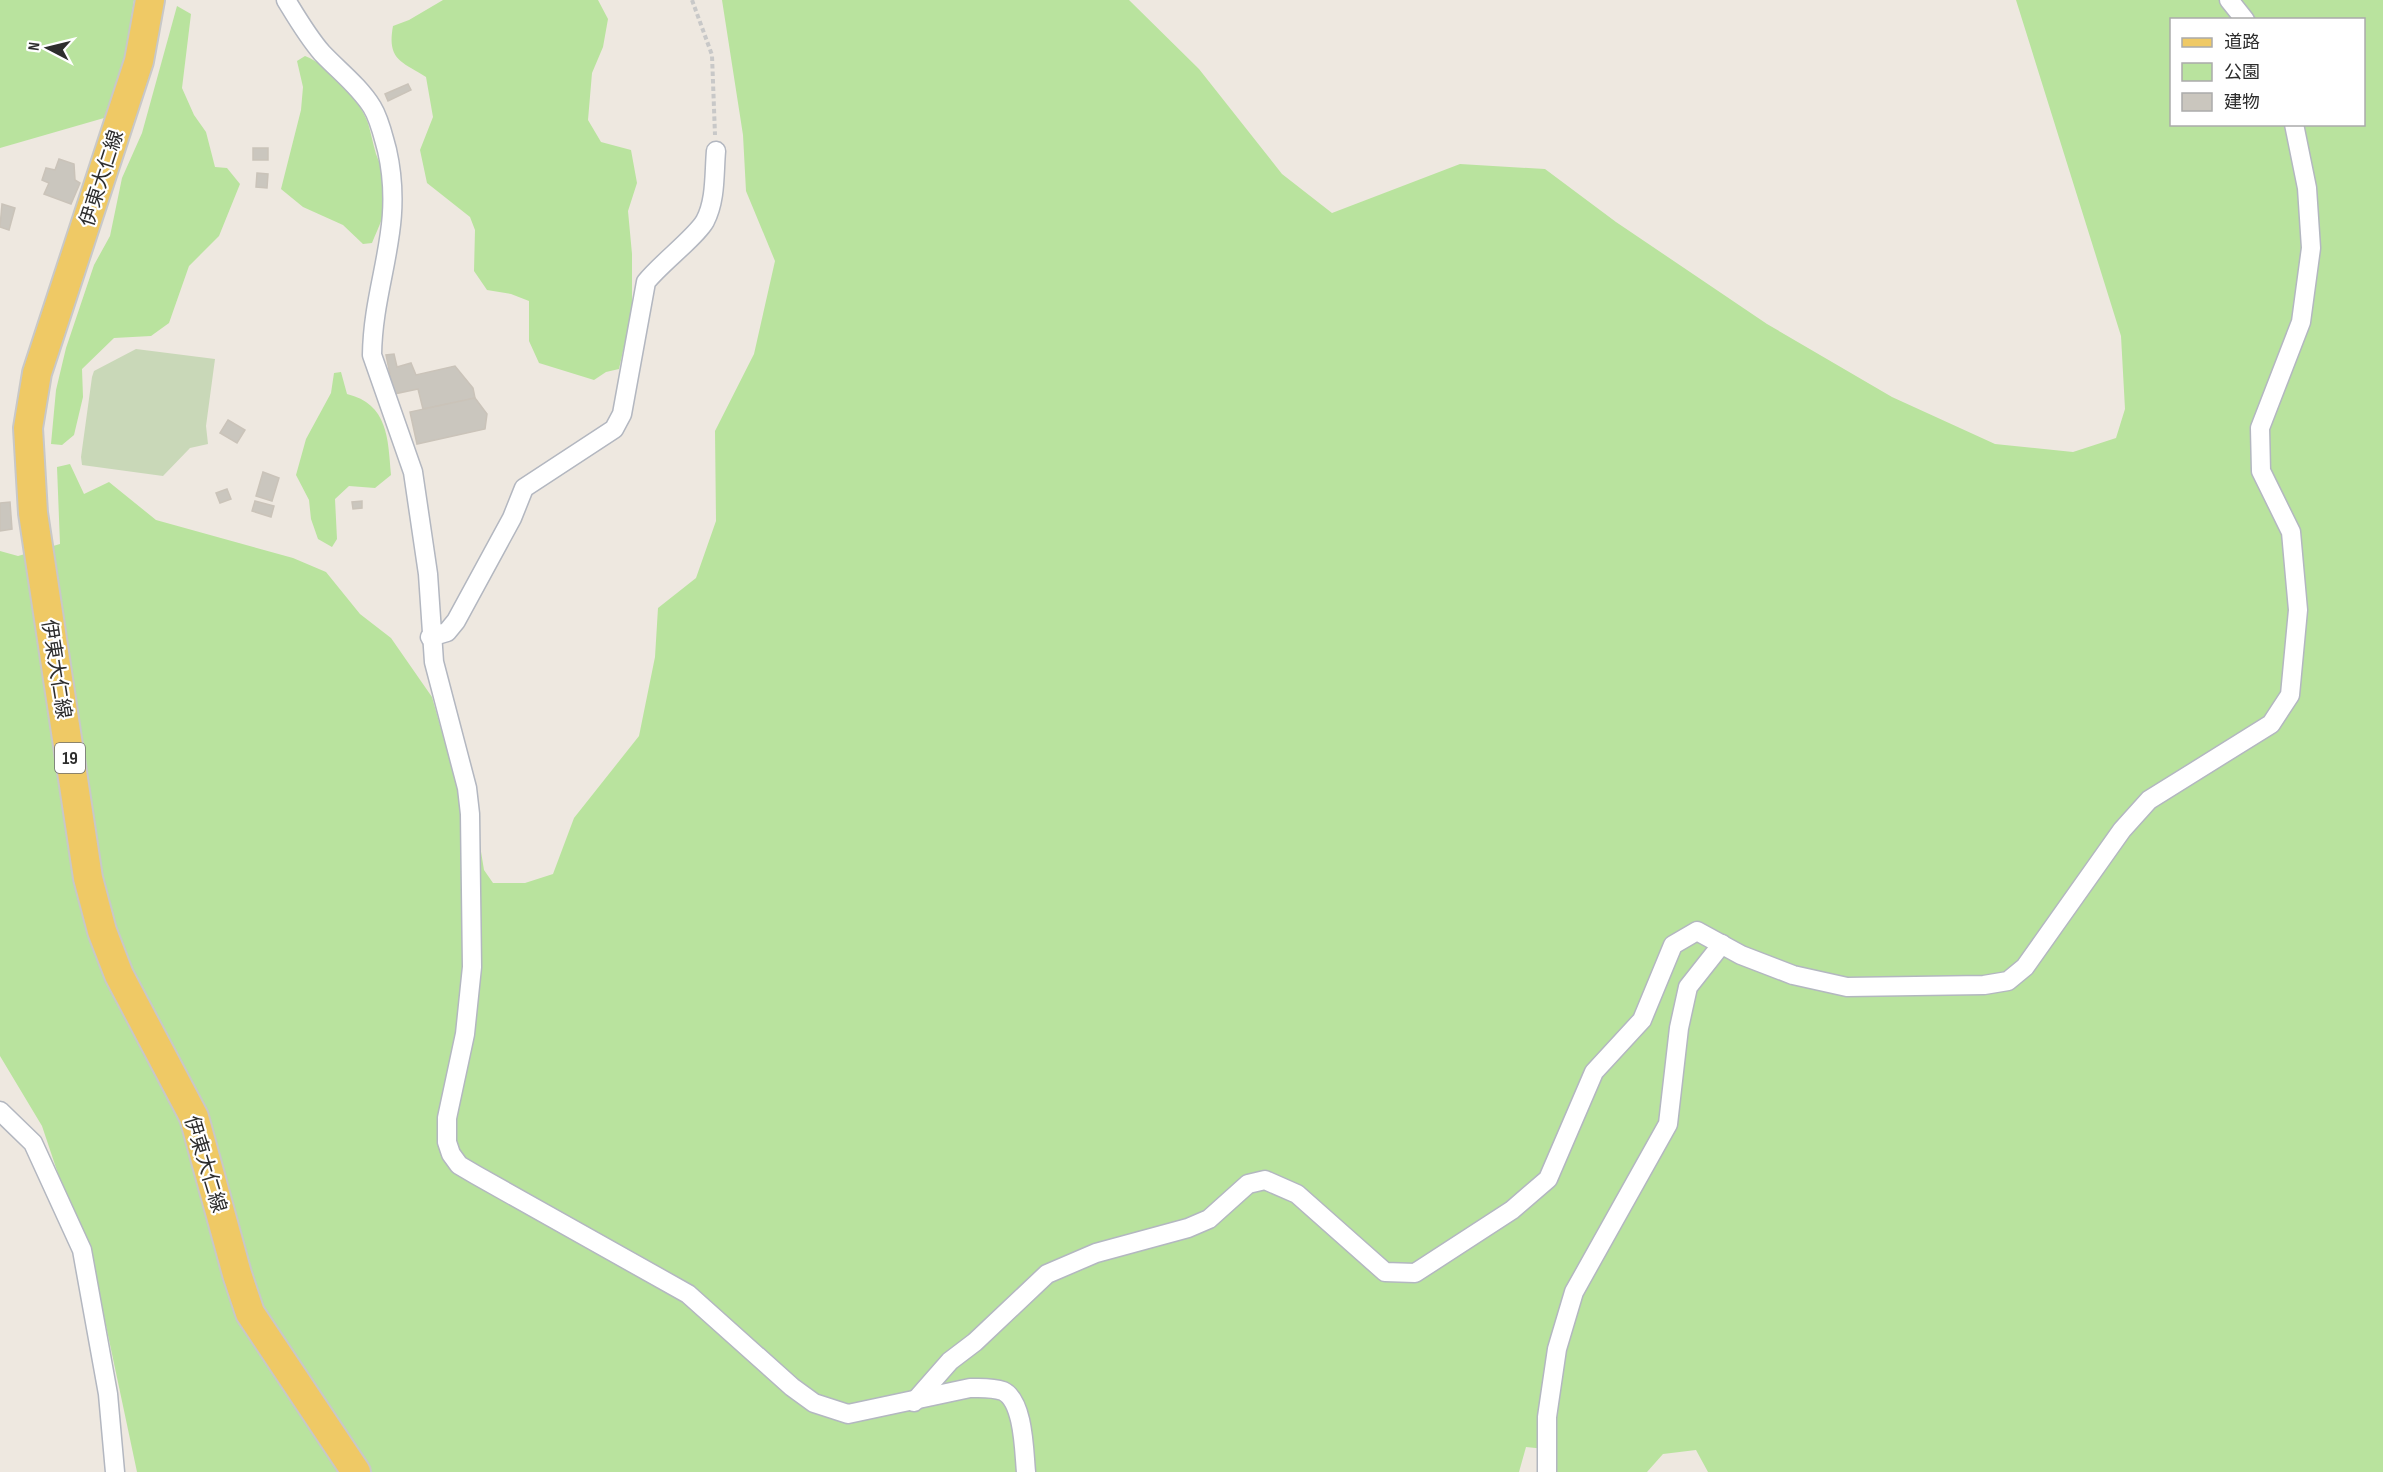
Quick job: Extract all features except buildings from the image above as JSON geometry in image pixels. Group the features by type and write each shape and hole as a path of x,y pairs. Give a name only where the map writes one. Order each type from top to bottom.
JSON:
{"main road":[{"name":"伊東大仁線","path":"150,0 139,61 37,373 28,428 33,513 88,878 102,931 136,1012 194,1117 250,1313 356,1472"}],"street":[{"path":"286,0 322,52 344,73 372,107 382,129 389,162 393,194 392,233 372,335 372,355 413,472 428,574 430,637 440,690 462,766 470,814 472,967 465,1034 447,1118 447,1142 451,1154 459,1165 688,1294 792,1387 814,1403 848,1414 914,1402 970,1388 989,1388 1011,1396 1016,1406 1023,1438 1026,1472"},
{"path":"2229,0 2243,18"},
{"path":"914,1402 950,1361 975,1342 1047,1274 1096,1254 1188,1228 1209,1219 1248,1184 1265,1180 1298,1194 1385,1272 1415,1273 1512,1210 1548,1179 1594,1072 1642,1020 1673,945 1697,931 1742,955 1793,975 1847,987 1984,985 2008,981 2025,967 2122,830 2149,800 2271,724 2290,695 2298,610 2291,532 2261,471 2260,428 2301,322 2311,248 2307,188 2294,126"},
{"path":"430,637 447,632 456,621 512,518 524,488 614,429 622,414 646,282 704,222 712,202 716,151"},
{"path":"1547,1472 1547,1417 1557,1349 1574,1292 1668,1124 1679,1028 1688,987 1722,944"},
{"path":"0,1111 33,1143 82,1250 108,1394 115,1472"}],"path":[{"path":"692,0 712,55 716,151"}],"green space":[{"path":"0,0 134,0 124,64 104,118 0,148"},
{"path":"443,0 598,0 608,19 603,47 592,73 588,120 601,142 631,150 637,183 628,211 632,254 632,311 619,369 606,372 594,380 539,363 529,341 529,301 511,294 487,290 474,271 475,230 470,217 427,183 420,150 433,117 426,77 398,58 392,46 392,37 393,26 409,20"},
{"path":"722,0 1129,0 1199,69 1282,174 1332,213 1460,164 1545,169 1616,222 1767,324 1892,397 1995,444 2073,452 2116,438 2125,409 2121,336 2016,0 2383,0 2383,1472 1708,1472 1696,1450 1663,1454 1647,1472 1557,1472 1555,1450 1526,1447 1519,1472 137,1472 101,1302 42,1126 0,1056 0,551 18,556 60,544 57,467 70,464 84,494 109,482 156,520 293,558 326,572 360,614 391,638 432,697 445,743 476,821 484,870 493,883 525,883 553,874 574,818 639,736 655,657 658,608 696,578 716,521 715,431 754,354 775,261 746,191 743,135"},
{"path":"177,6 191,14 182,88 194,115 206,132 215,167 227,168 240,184 219,236 189,266 169,323 151,336 114,338 82,369 83,397 74,435 62,445 51,444 56,390 66,348 94,265 110,236 122,178 142,133"},
{"path":"305,56 324,67 342,83 368,123 387,189 384,213 372,243 363,244 343,225 303,207 281,189 301,110 303,87 297,61"},
{"path":"136,349 215,359 206,426 208,444 190,448 163,476 82,465 81,457 94,371"},
{"path":"341,372 347,394 371,406 383,424 389,448 391,475 375,488 349,486 335,499 337,539 332,547 318,539 311,519 309,500 296,475 306,439 331,393 334,373"}]}
